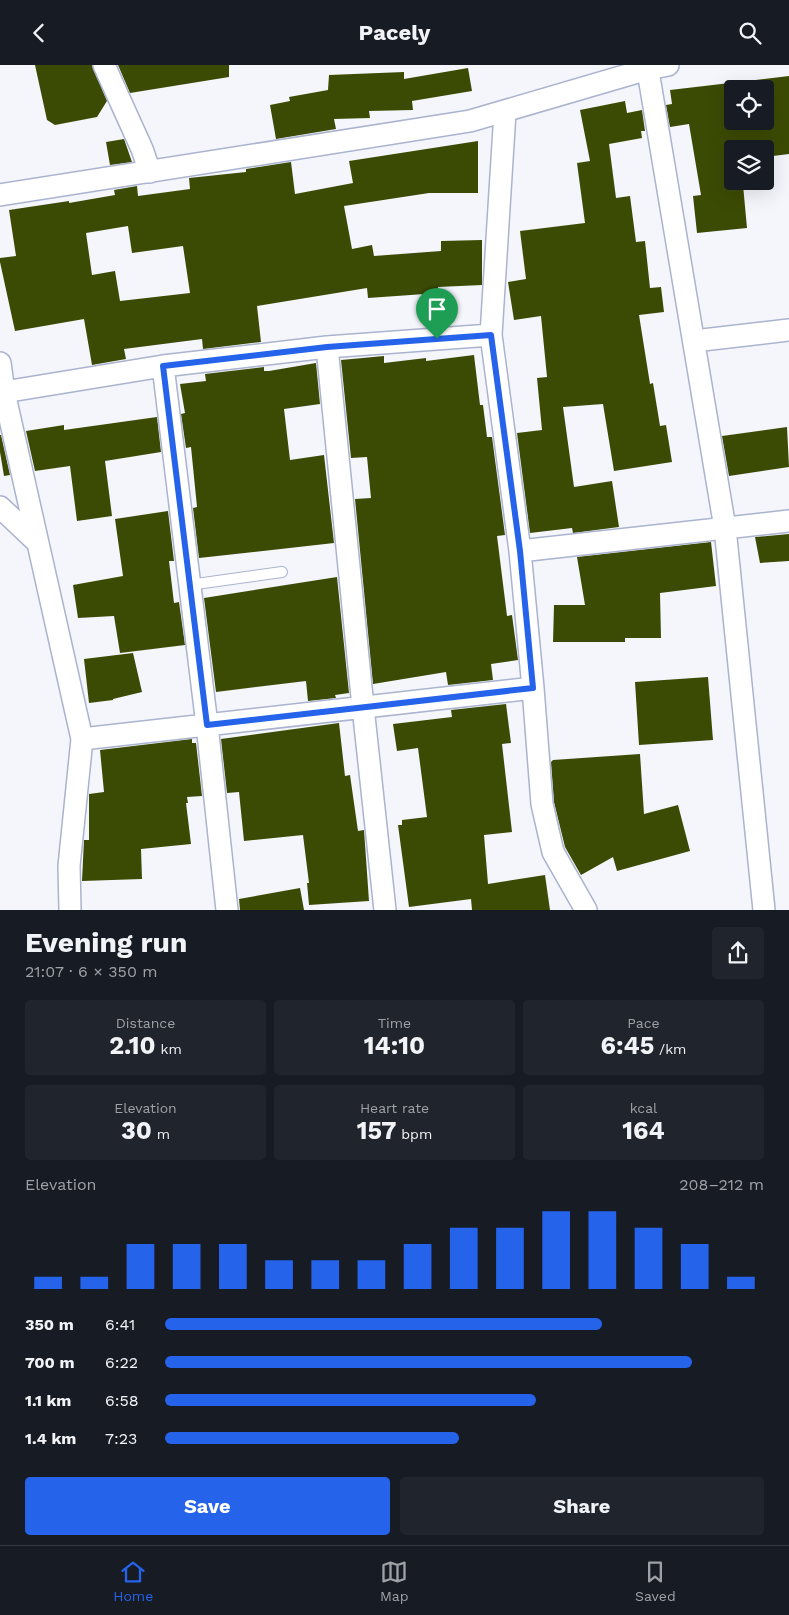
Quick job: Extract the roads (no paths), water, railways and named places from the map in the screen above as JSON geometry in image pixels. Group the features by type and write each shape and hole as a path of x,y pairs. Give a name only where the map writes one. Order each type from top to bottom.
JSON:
{"street":[{"path":"104,65 142,149 150,172"},
{"path":"0,195 470,121 654,66 694,341 724,527 764,910"},
{"path":"505,112 491,335 520,551 542,804 553,852 586,910"},
{"path":"694,341 789,330"},
{"path":"4,392 163,366 327,347 491,335"},
{"path":"327,347 385,910"},
{"path":"0,363 4,392 82,739 69,866 70,910"},
{"path":"163,366 207,725 226,910"},
{"path":"0,507 38,543"},
{"path":"520,551 789,521"},
{"path":"82,739 533,688"}],"lane":[{"path":"189,585 282,572"}]}
